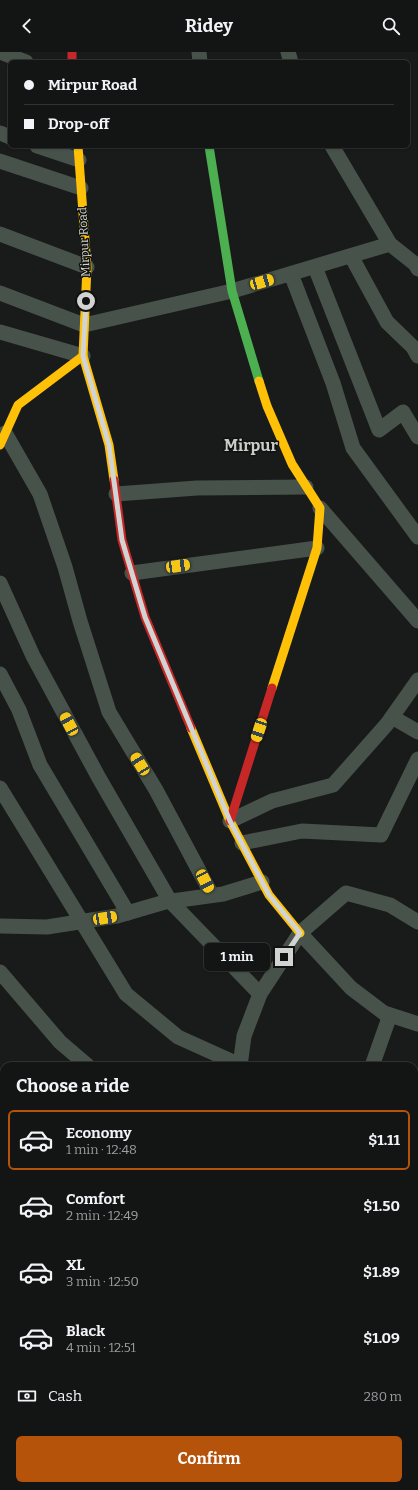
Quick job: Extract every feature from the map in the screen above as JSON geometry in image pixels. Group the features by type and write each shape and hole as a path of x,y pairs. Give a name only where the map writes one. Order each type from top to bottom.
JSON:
{"street":[{"path":"0,52 21,60"},
{"path":"49,148 78,153"},
{"path":"209,148 232,291 267,406 292,464 320,508 418,621"},
{"path":"333,148 390,244 417,265"},
{"name":"Mirpur Road","path":"78,153 87,267 83,356 109,445 122,540 145,617 230,821 269,895 300,933 351,988 384,1013 418,1024"},
{"path":"0,161 81,188"},
{"path":"0,234 87,267"},
{"path":"0,293 84,325 232,291 390,244"},
{"path":"351,256 387,322 413,347 418,356"},
{"path":"315,267 379,430 402,412 418,437"},
{"path":"291,274 333,383 353,448 418,537"},
{"path":"0,332 83,356"},
{"path":"83,356 18,405 2,439 40,494 65,567 80,621 109,712 156,790 212,895"},
{"path":"116,494 196,488 306,487"},
{"path":"230,821 317,548 320,508"},
{"path":"132,573 317,548"},
{"path":"0,583 33,656 99,778 170,901 260,994"},
{"path":"0,674 19,710 40,765 128,913"},
{"path":"230,821 272,801 333,785 392,717 418,680"},
{"path":"392,717 418,732"},
{"path":"242,843 302,831 381,835 418,759"},
{"path":"0,788 126,994 178,1037 233,1062"},
{"path":"0,926 48,927 81,922 128,913 170,901 212,895 262,882"},
{"path":"240,1062 244,1036 260,994 300,933 346,893 390,905 418,922"},
{"path":"0,972 60,1042 83,1062"},
{"path":"373,1062 390,1015"}],"traffic: fast":[{"path":"209,148 232,291 259,381"}],"traffic: slow":[{"path":"78,148 87,267 83,356 109,445 114,480"},
{"path":"0,445 18,405 83,356"},
{"path":"259,381 267,406 292,464 320,508 317,548 272,688"},
{"path":"191,728 230,821 269,895 300,933"}],"traffic: jam":[{"path":"72,52 72,60"},
{"path":"114,480 122,540 145,617 191,728"},
{"path":"230,821 272,688"}],"district":[{"name":"Mirpur","path":"251,445"}],"route":[{"path":"86,301 83,356 109,445 122,540 145,617 230,821 269,895 300,933 284,957"}]}
